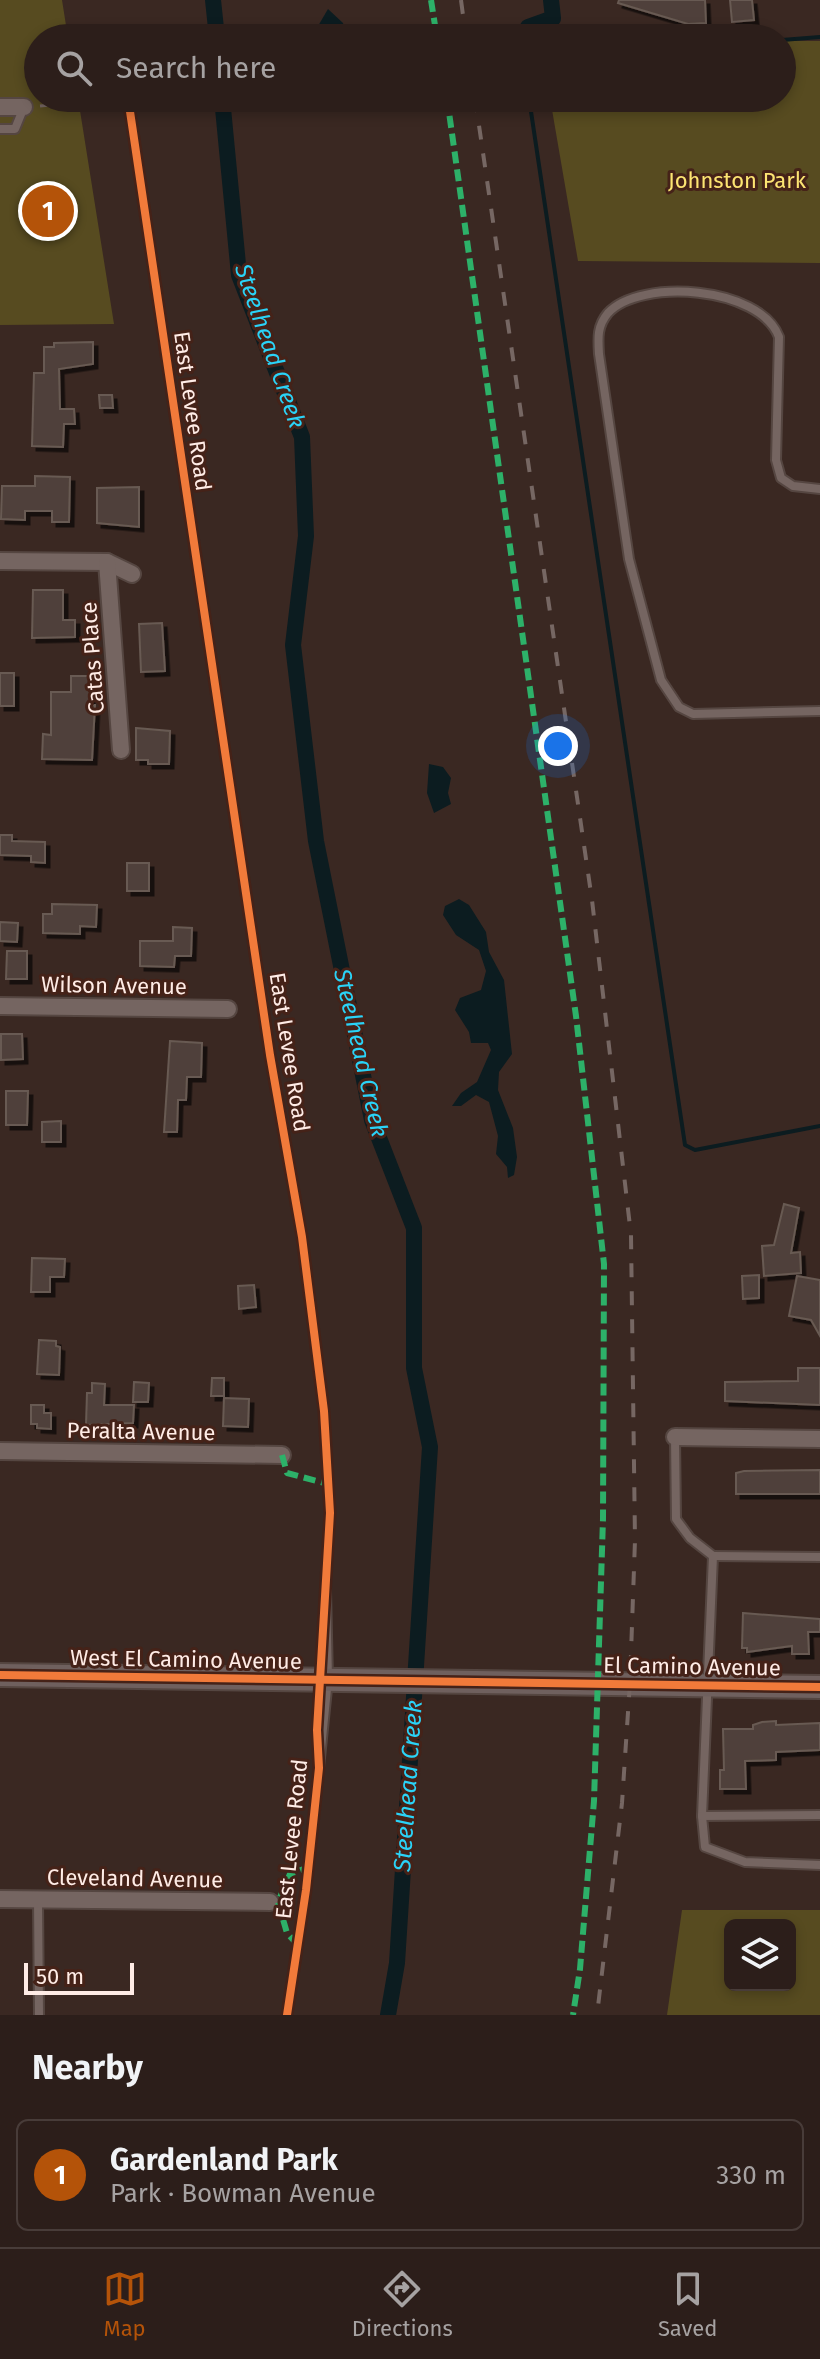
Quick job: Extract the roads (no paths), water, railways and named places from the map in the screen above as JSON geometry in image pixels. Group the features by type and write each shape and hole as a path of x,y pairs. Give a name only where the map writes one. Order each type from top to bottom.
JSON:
{"main road":[{"name":"West El Camino Avenue","path":"0,1675 563,1681"},
{"name":"El Camino Avenue","path":"563,1681 820,1687"}],"street":[{"path":"0,107 24,107"},
{"path":"0,561 107,562 132,574"},
{"name":"Catas Place","path":"107,562 121,750"},
{"name":"Wilson Avenue","path":"0,1006 228,1009"},
{"path":"675,1437 820,1439"},
{"name":"Peralta Avenue","path":"0,1451 282,1455"},
{"name":"Cleveland Avenue","path":"0,1899 270,1902"}],"lane":[{"path":"0,129 15,129 24,107"},
{"path":"820,489 793,486 781,478 776,460 779,337 773,322 753,306 716,293 645,295 623,301 607,314 597,332 629,559 661,680 679,707 693,714 820,711"},
{"path":"675,1437 676,1519 690,1538 713,1556 820,1557"},
{"path":"713,1556 710,1685 702,1816 705,1847 745,1862 820,1865"},
{"path":"319,1768 328,1679 326,1591"},
{"path":"702,1816 820,1815"},
{"path":"38,1899 39,2015"}],"waterway":[{"name":"Steelhead Creek","path":"213,0 216,24"},
{"path":"536,24 553,18 551,0"},
{"path":"553,18 556,24"},
{"path":"796,39 820,37"},
{"name":"Steelhead Creek","path":"223,112 239,275 302,437 306,536 293,645 316,841 372,1120 414,1228 414,1368 430,1447 397,1963 388,2015"},
{"path":"531,112 685,1145 695,1150 820,1126"}],"railway":[{"path":"461,0 464,24"},
{"path":"477,112 592,900 631,1235 635,1540 630,1682 622,1803 597,2015"}],"place":[{"name":"Gardenland Park","path":"48,211"}],"park label":[{"name":"Johnston Park","path":"737,180"}]}
